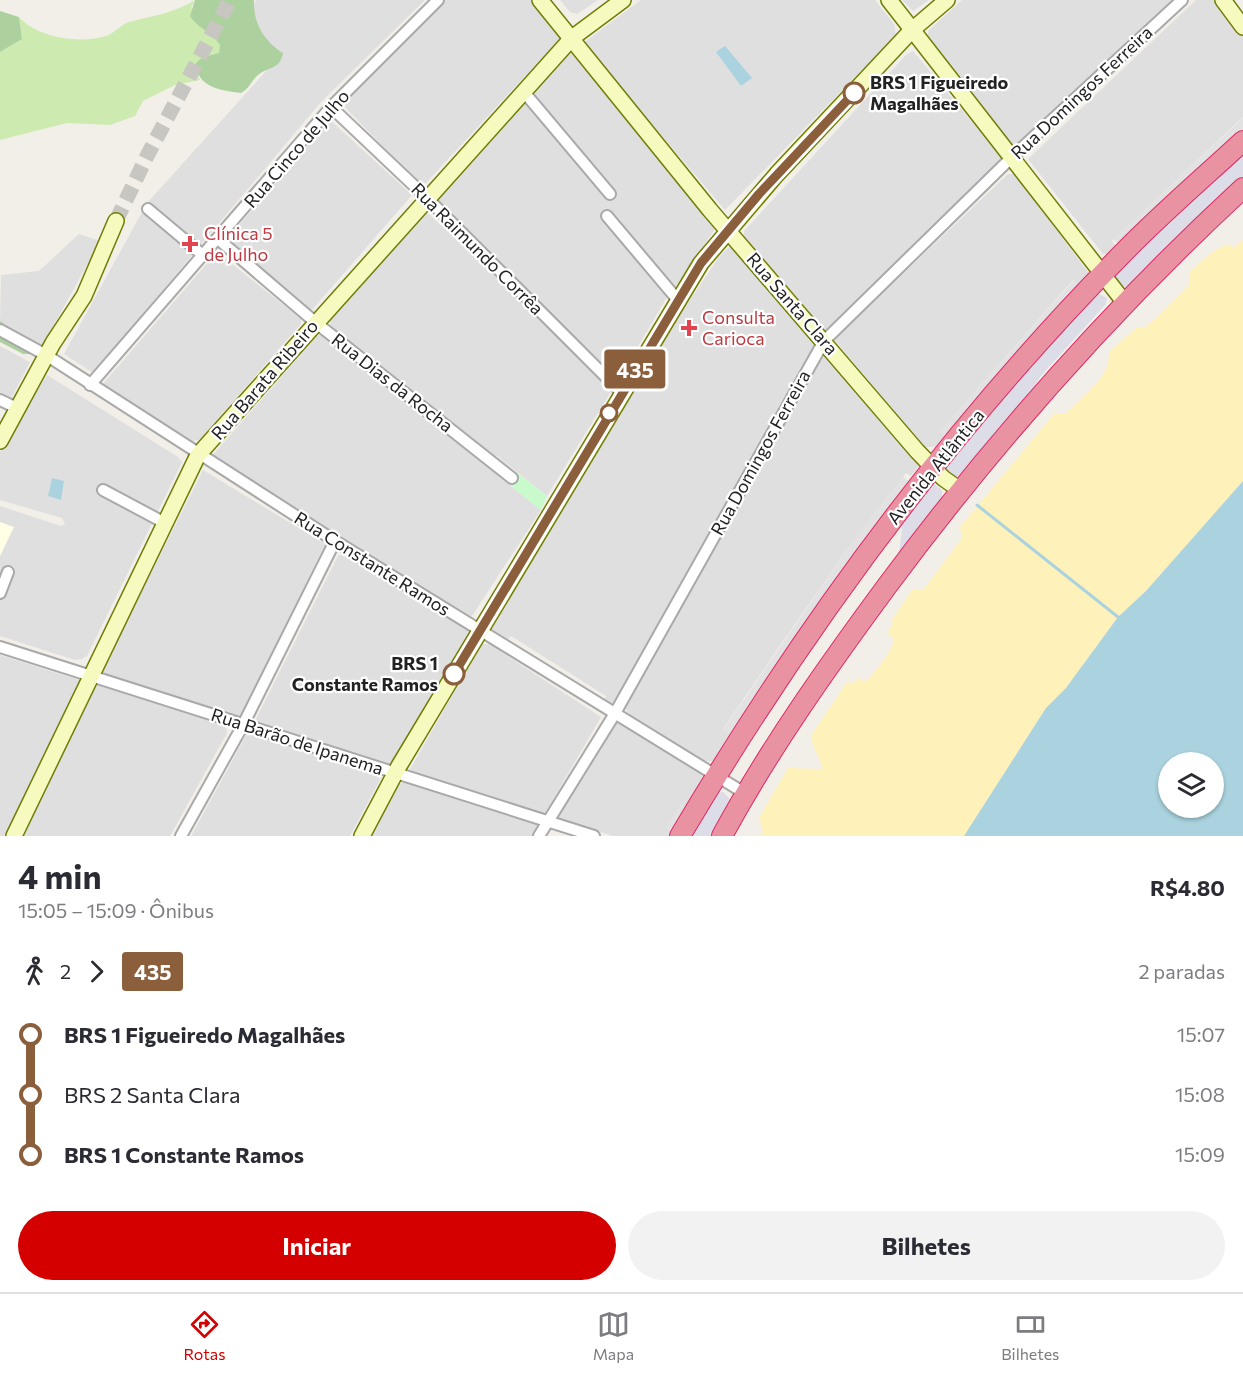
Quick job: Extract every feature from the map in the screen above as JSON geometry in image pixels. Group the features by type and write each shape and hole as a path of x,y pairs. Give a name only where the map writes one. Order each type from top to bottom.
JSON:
{"highway":[{"name":"Avenida Atlântica","path":"680,836 715,775 829,603 933,468 1102,275 1243,141"},
{"name":"Avenida Atlântica","path":"722,836 746,794 847,640 960,490 1065,366 1125,303 1243,188"}],"main road":[{"name":"Rua Santa Clara","path":"540,0 728,230 933,468 960,490"},
{"name":"Rua Barata Ribeiro","path":"14,836 198,455 572,38 623,0"},
{"path":"889,0 1125,303"},
{"path":"362,836 394,774 621,392 701,263 728,230 912,30 947,0"},
{"path":"1223,0 1243,27"},
{"path":"0,441 46,355 84,296 116,221"}],"street":[{"name":"Rua Cinco de Julho","path":"90,385 331,107 438,0"},
{"name":"Rua Domingos Ferreira","path":"539,836 614,715 824,340 1011,158 1182,0"},
{"path":"524,92 610,194"},
{"name":"Rua Raimundo Corrêa","path":"331,107 427,198 621,392"},
{"path":"148,209 204,256"},
{"path":"607,216 677,299"},
{"name":"Rua Dias da Rocha","path":"218,239 315,322 512,478"},
{"name":"Rua Constante Ramos","path":"0,330 46,355 198,455 335,541 614,715 746,794"},
{"path":"0,400 17,408"},
{"path":"103,490 165,524"},
{"path":"181,836 243,725 335,541"},
{"path":"0,592 8,572"},
{"name":"Rua Barão de Ipanema","path":"0,646 394,774 594,836"}],"shaded area":[{"path":"256,0 425,0 321,102 93,373 64,354 147,203 276,60 243,28"},
{"path":"442,0 534,0 564,34 426,183 419,184 342,104"},
{"path":"560,0 598,0 577,14 570,12"},
{"path":"641,0 875,0 894,24 896,35 725,210 583,43"},
{"path":"902,0 929,0 913,11"},
{"path":"962,0 1173,0 1019,148 1014,150 928,41 928,31"},
{"path":"1196,0 1214,0 1243,37 1243,117 1112,241 1117,248 1111,255 1103,254 1028,159"},
{"path":"913,51 1002,158 1002,164 825,330 744,237 744,231 906,55"},
{"path":"571,53 713,220 715,229 676,286 672,287 605,211 601,215 667,297 619,379 444,212 438,201"},
{"path":"1243,118 1243,130 1120,246 1114,239"},
{"path":"330,120 412,195 311,311 227,239"},
{"path":"1243,150 1243,178 1130,286 1119,287 1113,278 1115,273"},
{"path":"1008,174 1014,174 1088,272 1088,279 1080,285 1073,280 940,432 946,438 939,447 925,447 836,342 836,337"},
{"path":"426,214 429,214 614,387 547,496 497,456 489,455 331,326 330,321"},
{"path":"79,234 100,241 43,345 0,323 1,275 39,271"},
{"path":"729,247 737,248 815,344 614,705 604,700 606,696 511,636 506,641 495,636 491,625 684,309 719,257"},
{"path":"217,252 301,319 301,324 199,440 192,441 102,385"},
{"path":"1074,280 1080,285 946,438 940,432"},
{"path":"1097,293 1107,298 1105,305 1040,377 1030,394 962,475 954,477 945,467 1017,379"},
{"path":"322,335 541,510 472,616 467,617 450,607 212,456 317,336"},
{"path":"0,346 30,362 11,399 0,394"},
{"path":"824,352 919,462 919,466 911,476 906,473 851,544 779,647 723,729 732,735 719,757 712,761 703,761 633,719 625,709"},
{"path":"47,375 178,457 182,462 87,656 75,660 0,636 0,599 11,570 0,583 0,506 61,526 65,524 62,518 0,500 0,452"},
{"path":"203,470 325,544 240,717 107,676 102,671"},
{"path":"903,477 911,483 732,735 723,730 851,544"},
{"path":"934,484 942,490 942,498 899,553 902,529 910,508"},
{"path":"0,522 14,527 0,556"},
{"path":"343,554 471,631 394,766 260,725 255,721 338,556"},
{"path":"482,644 489,644 601,717 544,815 413,774 410,769"},
{"path":"0,655 82,681 4,836 0,836"},
{"path":"97,684 225,725 227,733 170,836 21,836"},
{"path":"617,722 703,774 700,789 688,808 667,828 674,832 672,836 613,836 559,818"},
{"path":"248,732 377,772 380,780 350,836 191,836"},
{"path":"407,781 538,822 539,826 533,836 372,836 400,784"},
{"path":"723,792 731,800 714,836 690,836 717,793"},
{"path":"681,804 688,808 674,832 667,827"}],"green space":[{"path":"195,0 191,8 220,44 219,53 203,57 196,72 200,80 175,85 143,101 135,116 110,125 67,123 0,140 0,52 22,39 19,17 37,30 48,34 72,39 95,38 109,35 129,22 171,11"},
{"path":"195,0 254,0 255,16 261,31 270,43 283,53 282,58 274,67 258,75 241,93 218,89 205,83 200,78 196,63 203,57 219,53 220,45 190,16"},
{"path":"0,11 19,17 22,39 0,52"},
{"path":"0,321 24,339 31,354 23,354 0,342"},
{"path":"516,472 547,496 541,510 507,483"}],"sand":[{"path":"1243,240 1243,481 1146,591 1118,617 1066,688 1046,708 964,836 760,836 763,832 759,818 788,768 821,769 820,760 812,744 812,734 847,682 854,683 858,678 863,681 868,680 884,660 891,649 894,638 887,634 893,623 891,621 912,590 924,589 962,538 960,527 1054,414 1065,414 1100,379 1108,361 1109,352 1136,328 1144,328 1155,319 1189,285 1190,271 1215,250 1228,244 1233,248"}],"water":[{"path":"725,46 752,78 741,86 716,52"},
{"path":"52,478 64,481 61,500 48,496"},
{"path":"1243,481 1243,836 964,836 1046,708 1066,688 1118,617 1146,591"}],"waterway":[{"path":"977,505 1118,617"}],"tunnel":[{"path":"116,221 147,156 230,0"}],"bus line":[{"name":"435","path":"454,674 621,392 701,263 759,194 854,93"}],"place":[{"name":"BRS 1 Figueiredo Magalhães","path":"854,93"},
{"name":"Clínica 5 de Julho","path":"190,244"},
{"name":"Consulta Carioca","path":"689,328"},
{"name":"BRS 1 Constante Ramos","path":"454,674"}]}
